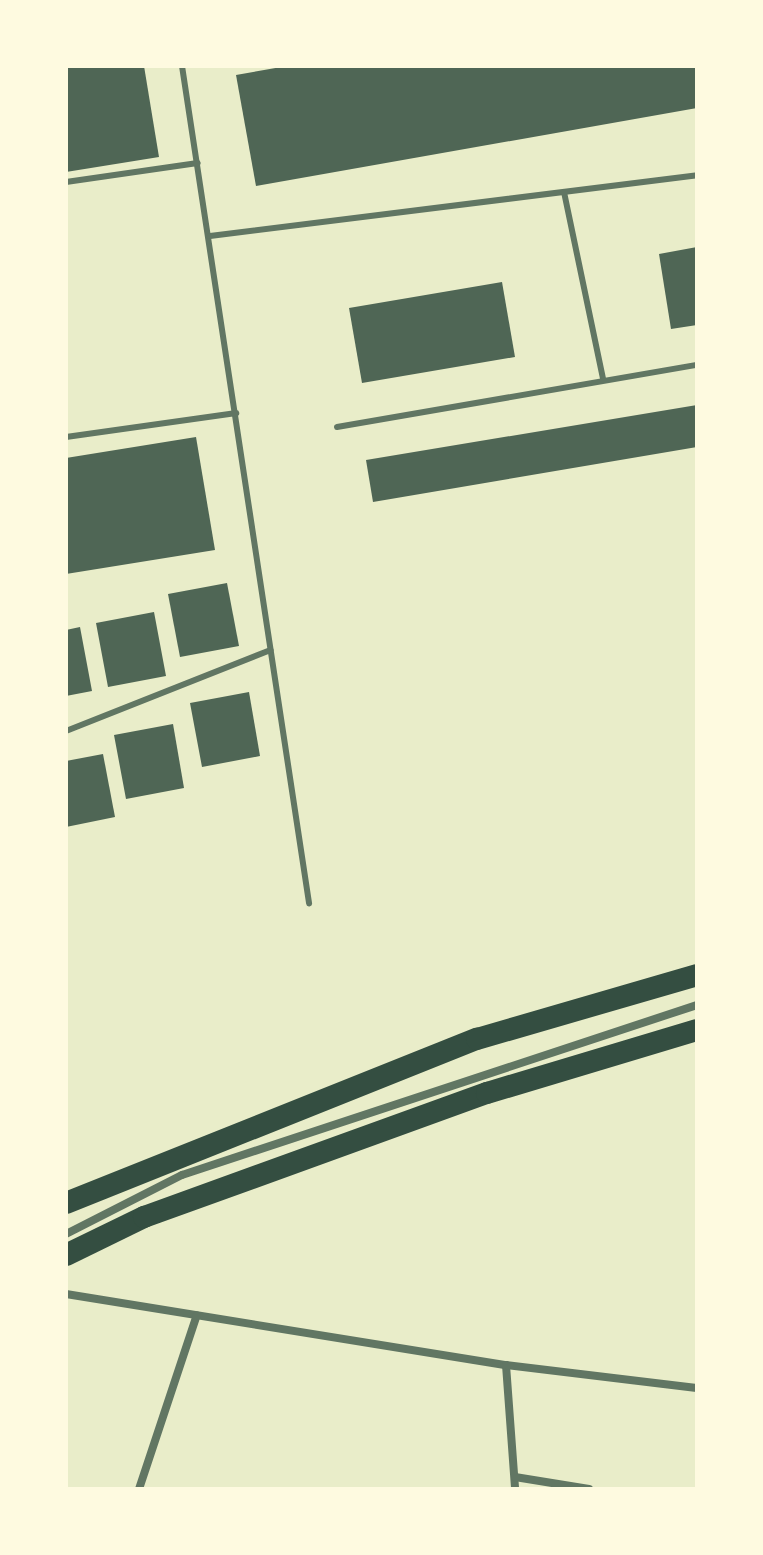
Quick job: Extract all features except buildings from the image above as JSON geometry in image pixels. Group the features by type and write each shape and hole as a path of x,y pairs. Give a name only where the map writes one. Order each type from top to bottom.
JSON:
{"highway":[{"path":"66,1203 477,1039 697,975"},
{"path":"66,1255 144,1217 487,1093 697,1030"}],"street":[{"path":"66,1234 182,1175 697,1005"},
{"path":"66,1294 506,1365 697,1388"},
{"path":"139,1489 197,1315"},
{"path":"506,1365 515,1489"},
{"path":"515,1477 589,1489"}],"lane":[{"path":"182,66 309,903"},
{"path":"66,182 198,163"},
{"path":"210,236 697,175"},
{"path":"564,192 603,379"},
{"path":"337,427 697,365"},
{"path":"66,437 236,413"},
{"path":"66,731 271,650"}]}
